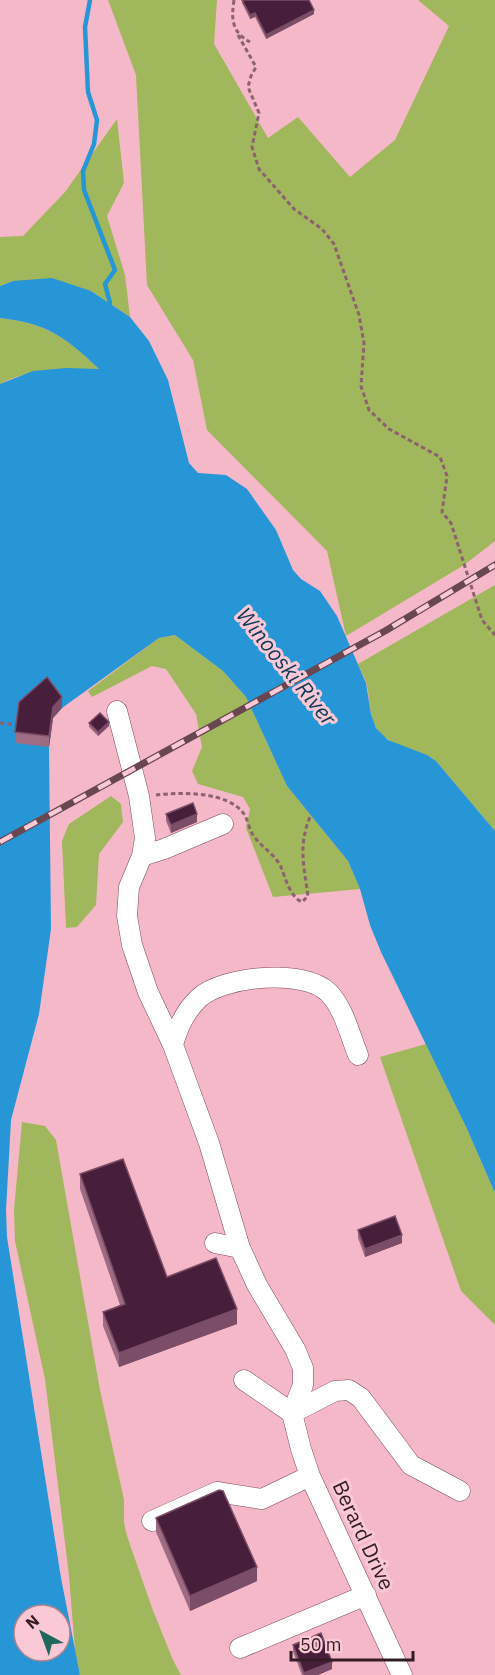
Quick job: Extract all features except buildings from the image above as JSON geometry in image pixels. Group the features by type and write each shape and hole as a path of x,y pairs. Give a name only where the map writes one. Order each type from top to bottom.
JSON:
{"street":[{"path":"117,711 139,796 145,838 142,856 129,887 127,916 132,945 148,992 173,1045 209,1143 240,1248 257,1285 295,1348 303,1368 303,1385 292,1413"},
{"path":"142,856 223,824"},
{"path":"173,1045 177,1029 186,1012 201,996 227,984 277,977 296,978 316,983 328,992 340,1008 358,1055"},
{"path":"215,1243 240,1248"},
{"path":"244,1380 292,1413"},
{"path":"292,1413 335,1391 349,1390 361,1398 411,1465 460,1491"},
{"name":"Berard Drive","path":"292,1413 310,1476 402,1675"},
{"path":"152,1521 217,1492 262,1499 310,1476"},
{"path":"240,1648 366,1595"}],"path":[{"path":"234,0 233,24 256,67 248,87 259,113 252,147 259,169 294,209 322,229 334,244 359,315 364,343 360,386 369,410 389,429 441,457 447,476 442,512 451,523 482,620 495,635"},
{"path":"238,35 250,42"},
{"path":"0,723 17,725"},
{"path":"139,796 172,793 212,796 234,804 244,814 252,834 279,862 292,892 297,900 302,902 308,896 302,847 303,834 310,817"}],"green space":[{"path":"108,0 217,0 214,44 268,138 298,117 350,177 395,140 449,26 418,0 495,0 495,541 464,565 346,636 327,551 207,430 193,360 147,285 136,75"},
{"path":"117,119 124,183 107,216 125,275 130,317 91,291 13,281 0,286 0,237 23,236 65,192"},
{"path":"0,318 44,328 66,341 100,370 49,370 24,375 0,384"},
{"path":"495,585 495,831 436,761 382,735 374,723 366,683 358,664"},
{"path":"175,635 223,671 246,697 287,786 348,861 360,889 273,897 246,828 250,809 243,797 198,784 192,771 202,747 196,714 166,669 152,666 92,697 88,691 159,638"},
{"path":"111,796 121,804 123,822 99,854 96,905 77,927 66,928 62,841 69,824"},
{"path":"426,1044 495,1193 495,1325 461,1291 380,1057"},
{"path":"22,1122 45,1126 56,1140 100,1390 124,1500 124,1523 127,1536 152,1608 181,1675 80,1675 75,1650 72,1603 45,1379 15,1241 14,1210"}],"water":[{"name":"Winooski River","path":"52,278 91,291 130,317 149,341 168,380 189,463 198,473 226,475 247,489 276,530 293,570 301,579 320,591 337,616 366,683 371,714 376,728 388,740 427,755 436,761 495,831 495,1193 467,1129 381,952 348,861 287,786 246,697 223,671 175,635 159,638 62,708 53,718 49,747 51,929 39,1014 11,1120 6,1210 7,1237 66,1603 12,1603 12,1663 72,1663 72,1634 80,1675 0,1675 0,384 33,371 66,368 99,369 76,348 54,333 31,324 0,318 0,286 13,281"}],"waterway":[{"path":"90,0 85,27 88,92 97,120 94,144 83,171 84,190 115,270 105,284 110,303"}],"railway":[{"path":"0,842 385,631 495,565"}]}
